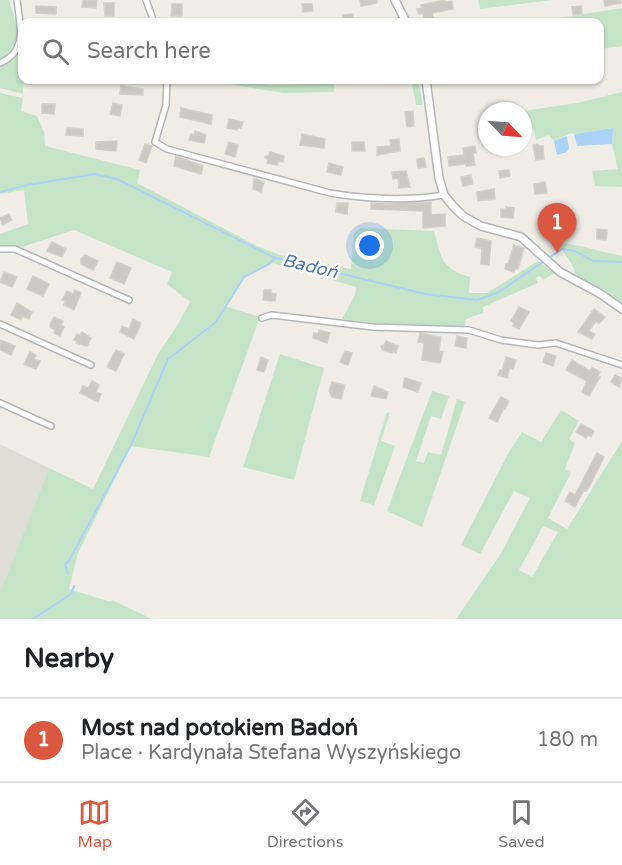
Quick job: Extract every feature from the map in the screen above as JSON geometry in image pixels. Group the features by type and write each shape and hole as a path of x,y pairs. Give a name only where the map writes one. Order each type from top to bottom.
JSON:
{"street":[{"path":"17,0 18,18"},
{"path":"146,0 152,18"},
{"path":"395,0 404,18"},
{"path":"0,63 9,59 18,48"},
{"path":"167,84 166,105 155,142 167,149 330,193 353,197 444,195"},
{"path":"427,84 433,121 436,161 444,195 462,216 482,226 521,237 560,272 599,293 622,309"},
{"path":"0,249 15,249 129,300"},
{"path":"262,318 272,315 373,327 469,330 501,340 538,345 556,343 622,364"},
{"path":"0,324 92,365"},
{"path":"0,404 51,426"}],"shaded area":[{"path":"0,444 49,468 1,593 0,592"}],"green space":[{"path":"0,0 9,0 18,29 18,84 23,84 23,94 0,88"},
{"path":"478,0 552,0 480,9"},
{"path":"622,8 622,46 604,48 604,18 558,18"},
{"path":"229,84 334,84 334,92 284,93"},
{"path":"412,84 419,84 423,105 416,105"},
{"path":"622,92 622,187 595,186 592,171 618,169 612,144 613,128 571,133 554,141 549,135 536,140 532,128 532,110 577,103"},
{"path":"0,93 23,98 21,111 37,116 44,132 45,146 140,170 137,183 257,246 280,255 351,269 354,233 361,228 434,231 444,261 454,270 470,277 469,293 487,293 538,261 554,273 543,280 540,276 536,278 538,283 483,307 483,313 466,319 465,327 375,323 342,319 355,295 356,287 273,263 244,277 225,306 260,317 209,457 131,446 78,553 69,589 111,602 112,600 152,619 0,619 0,593 49,468 93,489 158,354 190,302 167,284 172,272 74,230 19,248 0,247 0,234 28,224 24,190 0,194"},
{"path":"559,243 583,246 622,256 622,304 596,286 575,276 573,267"},
{"path":"280,354 324,368 294,480 243,467"},
{"path":"432,391 449,396 441,419 431,416 416,461 424,463 428,452 441,455 457,399 465,402 422,527 387,511"},
{"path":"561,410 579,421 569,439 575,443 565,469 571,473 548,518 567,529 622,441 622,619 456,619 500,555 530,498 514,491 480,554 461,545 509,452 522,432 541,442","holes":["543,526 558,532 532,577 519,570"]},
{"path":"387,412 390,413 381,441 395,446 374,505 360,501"}],"water":[{"path":"613,128 612,144 577,146 574,134"},
{"path":"567,136 569,148 567,152 557,155 554,141"}],"building":[{"path":"83,0 97,0 96,8 82,7"},
{"path":"360,0 377,0 377,3 361,6"},
{"path":"445,0 445,2 452,1 453,9 432,13 434,18 424,18 423,13 419,14 417,9 422,8 421,5"},
{"path":"604,0 620,0 621,3 605,6"},
{"path":"104,3 114,3 114,16 105,16"},
{"path":"172,4 182,4 182,16 171,16"},
{"path":"302,4 312,4 313,11 303,12"},
{"path":"36,6 56,7 56,14 36,13"},
{"path":"581,6 582,14 573,15 572,7"},
{"path":"353,14 353,18 343,18 343,15"},
{"path":"121,86 143,89 143,95 120,94"},
{"path":"113,103 122,105 120,116 110,114"},
{"path":"42,104 55,104 54,114 42,113"},
{"path":"181,108 212,115 211,124 180,117"},
{"path":"413,111 414,126 407,127 405,112"},
{"path":"229,119 243,122 241,128 237,130 227,128"},
{"path":"67,128 83,129 83,136 66,135"},
{"path":"195,131 206,135 204,143 189,140"},
{"path":"302,134 325,139 324,148 300,145"},
{"path":"399,139 400,151 377,155 377,147 391,146 390,140"},
{"path":"117,141 116,151 96,149 96,142"},
{"path":"229,142 238,145 235,157 225,154"},
{"path":"352,142 364,142 365,151 352,151"},
{"path":"145,144 152,146 146,163 139,160"},
{"path":"533,145 543,146 544,159 536,160"},
{"path":"475,146 476,153 473,153 475,165 449,166 448,157 464,155 463,148"},
{"path":"270,152 284,156 283,162 278,161 277,165 267,163 268,160 265,157"},
{"path":"176,156 203,166 201,174 174,166"},
{"path":"424,158 426,167 418,168 417,159"},
{"path":"329,163 343,167 341,175 327,172"},
{"path":"509,170 510,176 500,178 499,171"},
{"path":"406,171 410,187 399,188 398,178 393,179 392,172"},
{"path":"471,175 473,184 463,186 461,177"},
{"path":"254,178 264,182 261,192 253,189"},
{"path":"545,182 547,193 535,194 534,184"},
{"path":"494,189 495,199 478,201 477,192"},
{"path":"431,202 431,215 445,214 445,226 423,228 423,211 371,209 371,203"},
{"path":"337,203 348,203 347,214 336,212"},
{"path":"506,207 514,208 513,218 501,217 501,209 506,209"},
{"path":"9,214 12,220 3,225 0,218"},
{"path":"597,229 607,230 606,240 597,239"},
{"path":"477,238 491,241 489,265 481,264 482,248 475,247"},
{"path":"52,242 66,249 62,257 47,251"},
{"path":"514,245 524,248 518,269 515,268 514,272 505,269"},
{"path":"85,255 98,261 93,270 81,264 81,259"},
{"path":"117,262 131,268 124,284 110,278"},
{"path":"4,272 17,277 12,287 0,282"},
{"path":"33,276 49,284 43,296 27,289"},
{"path":"75,290 81,293 74,310 64,305 65,301 62,300 67,291 73,294"},
{"path":"264,290 271,290 271,293 276,294 275,301 263,300"},
{"path":"17,303 32,312 29,319 22,316 21,320 11,315"},
{"path":"519,307 529,312 519,329 513,326 514,323 511,321"},
{"path":"594,309 605,317 599,324 596,321 589,331 595,334 592,339 578,332"},
{"path":"54,317 63,321 61,325 64,327 60,336 50,327"},
{"path":"133,319 141,323 134,339 120,332 122,326 129,329"},
{"path":"319,330 330,333 327,343 313,338 314,333 318,334"},
{"path":"82,332 91,338 87,346 76,343 77,341 74,340 77,334 80,335"},
{"path":"420,333 441,337 439,351 443,352 440,363 422,360 424,343 418,342"},
{"path":"457,336 467,338 466,348 455,346"},
{"path":"0,340 15,346 11,355 0,350"},
{"path":"386,341 398,346 396,353 382,350 381,346"},
{"path":"116,350 124,354 116,371 107,367"},
{"path":"345,351 352,353 348,365 340,362"},
{"path":"30,352 36,355 34,359 40,361 36,369 24,364"},
{"path":"546,353 556,356 553,366 543,362"},
{"path":"261,357 268,360 264,372 257,370"},
{"path":"506,357 516,360 507,378 498,375 500,370 502,371"},
{"path":"572,360 590,371 592,367 600,372 598,376 600,377 589,396 582,392 587,381 566,370"},
{"path":"615,375 622,378 619,387 611,382"},
{"path":"405,378 421,383 418,392 403,387"},
{"path":"92,381 99,385 96,392 101,394 98,402 80,393 83,386 88,388"},
{"path":"332,382 345,385 341,399 332,397 329,391"},
{"path":"374,386 388,392 386,399 371,396"},
{"path":"501,397 509,401 497,422 489,418"},
{"path":"581,424 594,431 591,437 588,435 586,438 576,432"},
{"path":"597,453 604,457 589,487 586,491 584,490 575,507 565,501 570,492 575,495"}],"waterway":[{"name":"Badoń","path":"0,192 27,185 95,174 117,179 273,257 425,294 477,300 497,293 562,249 575,251 593,261 622,262"},
{"path":"68,574 65,564 69,561 131,445 168,359 216,322 244,277 269,264 275,258"},
{"path":"33,619 71,594 74,586"}],"place":[{"name":"Most nad potokiem Badoń","path":"557,253"}]}
